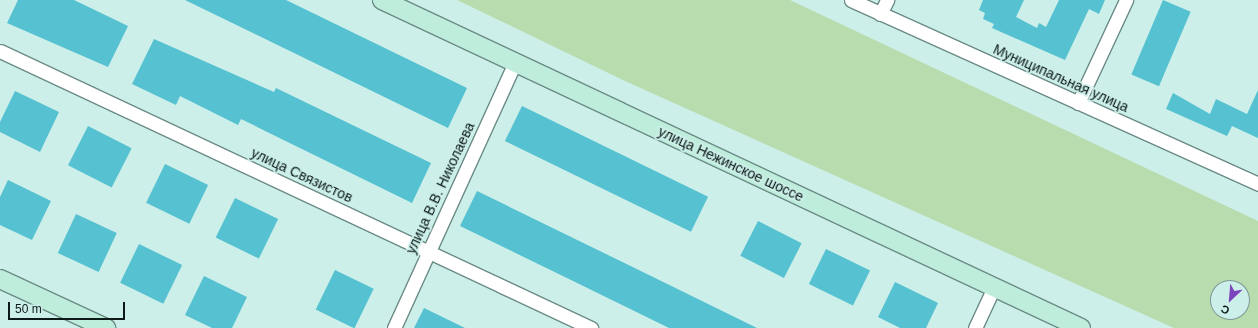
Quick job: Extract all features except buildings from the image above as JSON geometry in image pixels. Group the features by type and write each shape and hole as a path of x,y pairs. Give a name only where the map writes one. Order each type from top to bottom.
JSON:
{"main road":[{"name":"улица Нежинское шоссе","path":"382,0 1081,328"},
{"path":"0,279 106,328"}],"street":[{"name":"Муниципальная улица","path":"851,0 1258,184"},
{"path":"880,14 887,0"},
{"path":"1078,103 1126,0"},
{"name":"улица Связистов","path":"0,51 591,328"},
{"name":"улица В.В. Николаева","path":"394,328 515,62"},
{"path":"975,328 994,287"}],"green space":[{"path":"457,0 790,0 1258,221 1258,328 1174,328 625,81"}]}
